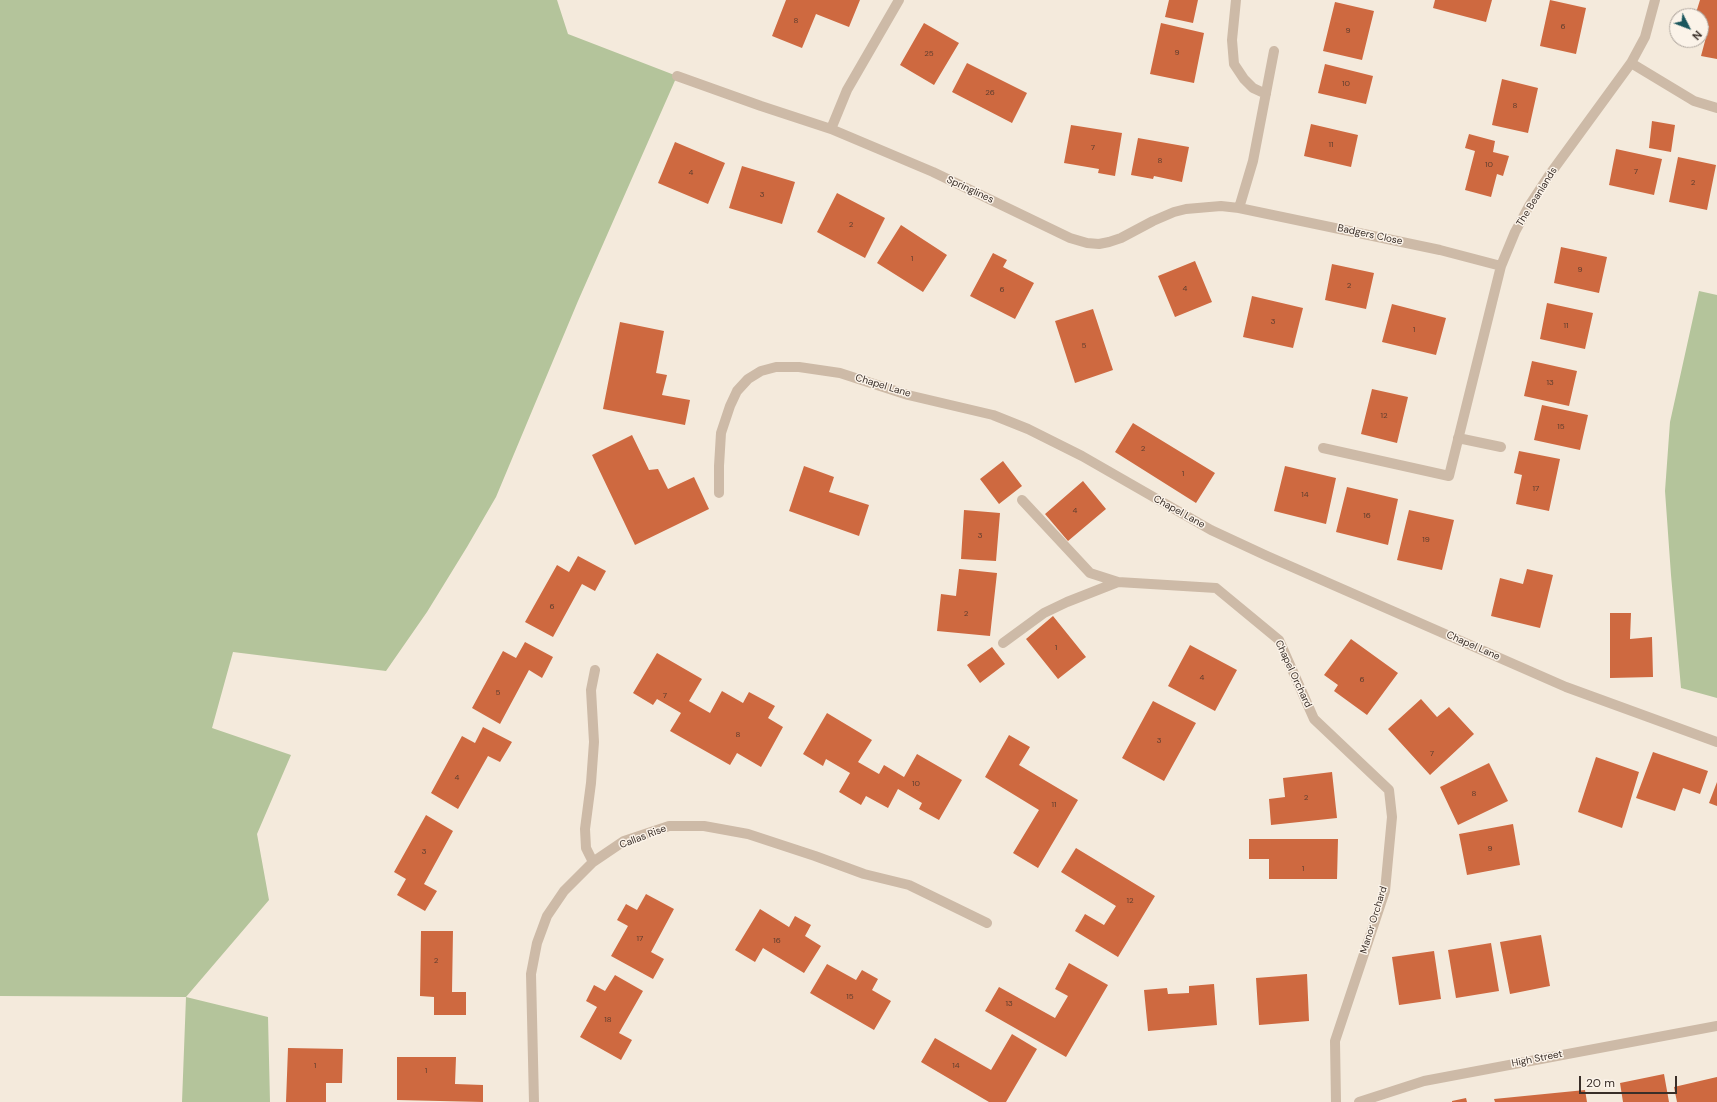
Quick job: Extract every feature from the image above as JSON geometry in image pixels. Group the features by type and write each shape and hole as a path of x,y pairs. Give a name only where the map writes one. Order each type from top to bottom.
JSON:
{"street":[{"path":"831,129 847,90 899,0"},
{"path":"1236,0 1232,40 1234,64 1244,79 1253,88 1266,94"},
{"name":"The Beanlands","path":"1323,448 1449,476 1501,266 1515,232 1529,206 1578,134 1631,64 1645,37 1655,0"},
{"path":"1239,208 1253,161 1274,50"},
{"path":"1631,64 1694,101 1717,108"},
{"name":"Springlines","path":"677,76 831,129 933,172 1070,238 1087,243 1099,244 1109,242"},
{"name":"Badgers Close","path":"1109,242 1121,238 1174,212 1203,207 1221,206 1239,208 1432,248 1501,266"},
{"name":"Chapel Lane","path":"719,493 718,466 721,433 730,406 737,391 748,379 761,371 776,367 799,367 840,373 908,395 993,415 1028,429 1082,456 1212,530 1267,556 1566,687 1717,742"},
{"path":"1458,438 1501,447"},
{"path":"1022,500 1090,573 1118,582"},
{"path":"1003,643 1044,613 1067,602 1118,582"},
{"name":"Chapel Orchard","path":"1118,582 1216,588 1279,640 1314,719"},
{"path":"593,862 586,848 585,829 591,783 594,742 591,690 595,670"},
{"name":"Manor Orchard","path":"1314,719 1389,790 1392,817 1385,890 1335,1041 1336,1102"},
{"name":"Callas Rise","path":"534,1102 530,974 537,943 548,916 564,891 593,862 624,842 669,826 704,826 748,834 864,874 909,885 988,922"},
{"name":"High Street","path":"1359,1102 1424,1081 1717,1026"}],"green space":[{"path":"0,0 557,0 568,34 677,76 578,301 496,497 427,612 386,671 233,652 212,728 291,755 257,834 269,900 186,997 0,996"},
{"path":"1699,291 1717,295 1717,698 1681,688 1665,491 1670,422"},
{"path":"186,997 268,1017 270,1102 182,1102"}],"building":[{"path":"786,0 860,0 849,27 816,14 802,48 772,36"},
{"path":"1169,0 1198,0 1193,23 1165,17"},
{"path":"1435,0 1492,0 1486,22 1433,8"},
{"path":"1550,0 1586,8 1576,54 1540,46"},
{"path":"1700,0 1717,0 1717,59 1701,56 1703,48 1709,48 1709,8 1698,8"},
{"path":"1335,2 1374,11 1362,60 1323,51"},
{"path":"924,23 959,43 934,85 900,65"},
{"path":"1161,23 1204,33 1194,83 1150,74"},
{"path":"967,63 1027,93 1012,123 952,92"},
{"path":"1325,64 1373,76 1366,104 1318,93"},
{"path":"1502,79 1538,88 1528,133 1492,125"},
{"path":"1652,121 1675,125 1671,152 1649,148"},
{"path":"1311,124 1358,135 1351,167 1304,156"},
{"path":"1071,125 1122,133 1115,176 1098,173 1099,169 1064,163"},
{"path":"1469,134 1495,141 1493,152 1509,156 1503,176 1497,174 1491,197 1465,190 1475,151 1465,148"},
{"path":"1138,138 1189,147 1182,182 1154,176 1153,179 1131,175"},
{"path":"675,142 725,163 708,204 658,183"},
{"path":"1616,149 1662,159 1654,195 1609,185"},
{"path":"1678,157 1716,165 1707,210 1669,202"},
{"path":"742,166 795,182 782,224 729,208"},
{"path":"837,193 885,218 865,258 817,232"},
{"path":"901,225 947,255 923,292 877,263"},
{"path":"1561,247 1607,257 1599,293 1554,283"},
{"path":"993,253 1007,260 1003,267 1034,283 1015,319 970,296"},
{"path":"1195,261 1212,302 1175,317 1158,276"},
{"path":"1332,264 1374,273 1366,309 1325,300"},
{"path":"1252,296 1303,308 1293,348 1243,337"},
{"path":"1547,303 1593,313 1585,349 1540,339"},
{"path":"1392,304 1446,318 1436,355 1382,342"},
{"path":"1093,309 1113,370 1075,383 1055,321"},
{"path":"620,322 664,331 656,373 667,375 662,395 690,400 685,425 603,409"},
{"path":"1532,361 1577,371 1569,406 1524,396"},
{"path":"1372,389 1408,397 1397,443 1361,434"},
{"path":"1542,405 1588,415 1580,450 1534,440"},
{"path":"1133,423 1215,473 1196,503 1115,452"},
{"path":"632,435 649,470 658,469 668,489 694,477 709,509 635,545 592,455"},
{"path":"1519,451 1560,459 1549,511 1516,504 1522,475 1514,473"},
{"path":"1003,461 1022,486 999,504 980,479"},
{"path":"804,466 834,477 829,492 869,505 859,536 789,511"},
{"path":"1285,466 1336,478 1326,524 1274,511"},
{"path":"1083,481 1106,509 1068,541 1045,514"},
{"path":"1347,487 1398,499 1388,545 1336,532"},
{"path":"964,510 1000,513 996,561 961,559"},
{"path":"1409,510 1454,520 1442,570 1397,560"},
{"path":"578,556 606,571 595,591 582,584 553,637 525,622 557,565 569,572"},
{"path":"959,569 997,573 990,636 937,631 941,594 956,596"},
{"path":"1527,569 1553,575 1540,628 1491,616 1500,578 1523,584"},
{"path":"1610,613 1631,613 1630,639 1652,637 1653,677 1610,678"},
{"path":"1053,616 1086,657 1058,679 1026,639"},
{"path":"1351,639 1398,673 1367,715 1334,691 1338,685 1324,675"},
{"path":"525,642 553,657 542,678 529,670 500,724 472,708 503,651 516,658"},
{"path":"1190,645 1237,670 1215,711 1168,686"},
{"path":"992,647 1005,664 980,683 967,665"},
{"path":"657,653 702,679 689,701 710,713 722,691 743,703 749,692 775,706 768,718 783,727 761,767 737,753 730,765 670,731 681,713 657,699 653,705 633,693"},
{"path":"1421,699 1437,717 1449,707 1474,734 1430,775 1388,729"},
{"path":"1153,701 1196,723 1164,781 1122,758"},
{"path":"827,713 872,740 858,762 879,774 884,765 904,777 917,754 962,780 939,820 919,809 922,803 898,789 888,808 866,796 861,805 839,792 850,773 826,759 823,766 803,754"},
{"path":"483,727 512,742 500,762 488,756 458,809 431,793 462,736 475,743"},
{"path":"1009,735 1030,747 1019,765 1078,800 1038,868 1013,853 1039,810 985,777"},
{"path":"1653,752 1708,771 1700,794 1683,788 1675,811 1636,798"},
{"path":"1596,757 1639,772 1622,828 1578,812"},
{"path":"1489,763 1508,801 1458,825 1440,787"},
{"path":"1332,772 1337,818 1271,825 1269,799 1285,797 1283,778"},
{"path":"1717,782 1717,806 1709,803"},
{"path":"426,815 453,831 424,884 437,891 425,911 397,895 406,879 394,872"},
{"path":"1513,824 1520,865 1467,875 1459,834"},
{"path":"1249,839 1338,839 1337,879 1269,879 1269,859 1249,859"},
{"path":"1076,848 1155,896 1118,957 1075,931 1085,914 1104,925 1116,906 1061,872"},
{"path":"646,894 674,909 651,952 664,959 653,979 611,956 628,926 617,920 626,904 637,910"},
{"path":"760,909 789,927 795,916 811,925 805,936 821,946 804,973 763,948 755,962 735,950"},
{"path":"421,931 453,931 452,992 466,992 466,1015 434,1015 434,997 420,996"},
{"path":"1541,935 1550,986 1510,994 1500,942"},
{"path":"1491,943 1499,991 1456,998 1448,950"},
{"path":"1434,951 1441,999 1399,1005 1392,957"},
{"path":"1069,963 1108,985 1066,1057 985,1011 999,987 1055,1018 1068,996 1055,989"},
{"path":"827,964 856,980 862,970 878,979 872,990 891,1001 874,1030 810,993"},
{"path":"1307,974 1309,1021 1259,1025 1256,978"},
{"path":"615,975 643,991 619,1033 632,1040 621,1060 580,1037 597,1007 586,1001 594,985 605,991"},
{"path":"1214,984 1217,1025 1148,1031 1144,990 1167,988 1168,994 1189,993 1189,986"},
{"path":"1012,1034 1037,1049 1006,1102 989,1102 921,1062 935,1038 991,1070"},
{"path":"288,1048 343,1049 342,1083 326,1083 326,1102 286,1102"},
{"path":"397,1057 456,1057 455,1084 483,1085 483,1102 397,1100"},
{"path":"1664,1074 1669,1102 1623,1102 1620,1083"},
{"path":"1717,1077 1717,1102 1677,1102 1674,1087"},
{"path":"1585,1090 1587,1102 1495,1102 1494,1099"},
{"path":"1466,1098 1467,1102 1452,1102 1452,1101"}]}
